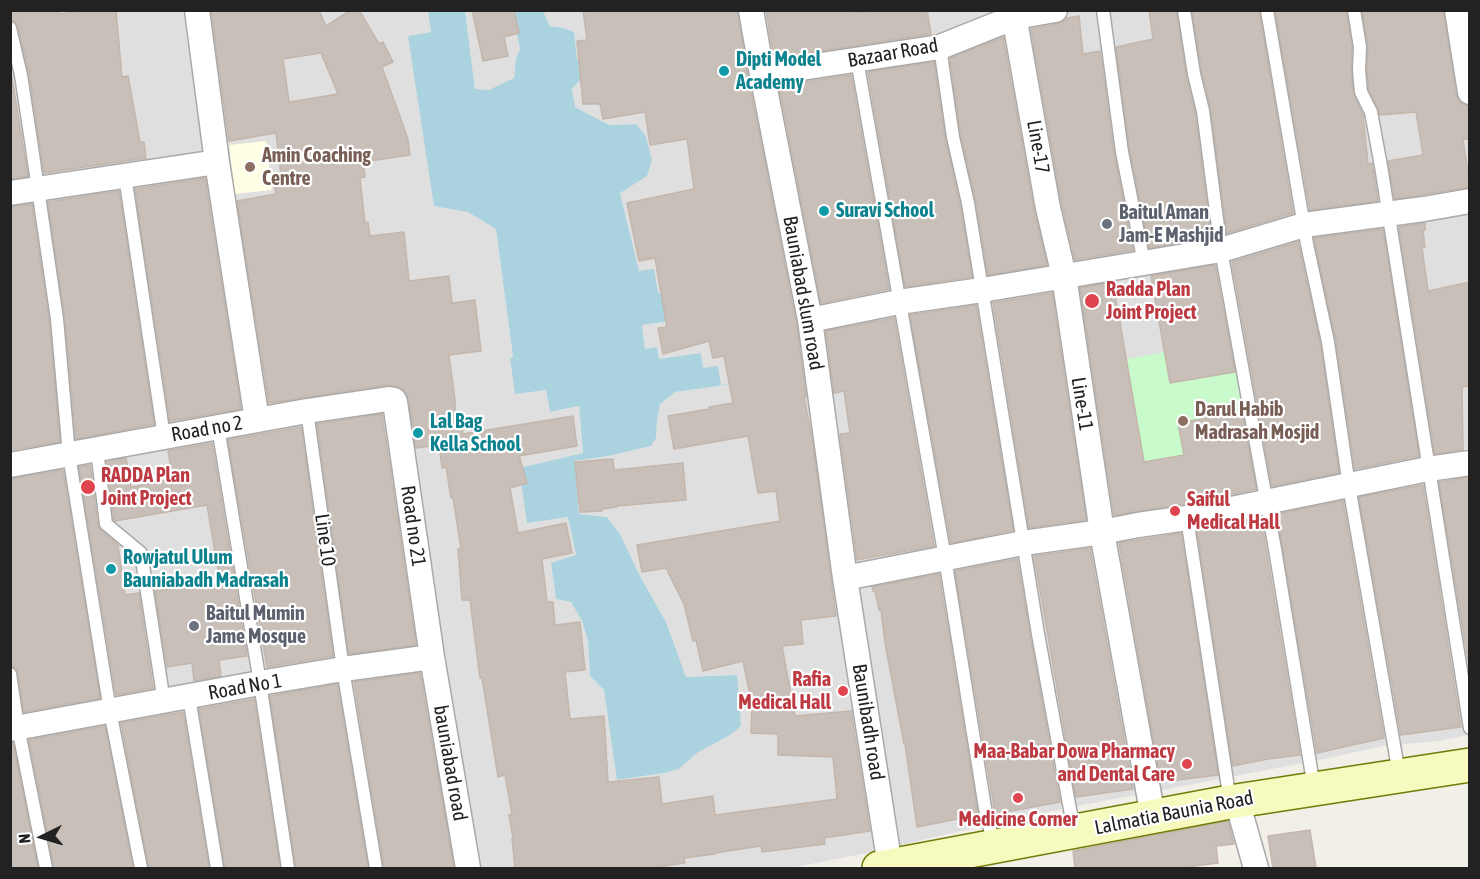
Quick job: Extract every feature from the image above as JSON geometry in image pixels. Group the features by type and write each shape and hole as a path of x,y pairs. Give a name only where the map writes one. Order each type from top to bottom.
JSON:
{"street":[{"path":"197,10 217,162 257,420"},
{"name":"Bauniabad slum road","path":"751,10 810,320 845,578"},
{"name":"Bazaar Road","path":"762,74 940,47 1014,14 1056,10"},
{"path":"1457,10 1470,92"},
{"name":"Line-17","path":"1014,14 1048,208 1064,276"},
{"path":"10,193 217,162"},
{"path":"810,320 899,302 1221,250 1305,234 1388,214 1470,201"},
{"name":"Line-11","path":"1064,276 1102,532 1153,817"},
{"name":"Road no 2","path":"18,464 307,411 389,399"},
{"name":"Road no 21","path":"389,399 395,402 432,657"},
{"path":"845,578 1023,543 1187,518 1428,469 1470,463"},
{"name":"Baunibadh road","path":"845,578 885,867"},
{"name":"Road No 1","path":"14,728 110,711 162,693 189,697 343,669 432,657"},
{"name":"bauniabad road","path":"432,657 468,868"},
{"name":"Lalmatia Baunia Road","path":"885,867 1234,801 1470,765"},
{"path":"1234,801 1256,868"}],"lane":[{"path":"1102,10 1122,152 1144,263"},
{"path":"1184,10 1194,74 1203,111 1221,250 1275,549 1314,789"},
{"path":"1267,10 1305,234 1328,342 1349,486 1400,776"},
{"path":"1354,10 1360,47 1361,92 1371,112 1470,728"},
{"path":"10,28 21,75 57,319 69,455 110,711 141,868"},
{"path":"940,47 953,137 968,203 1038,634 1074,832"},
{"path":"857,60 945,558 985,808 994,847"},
{"path":"125,176 164,437"},
{"name":"Line 10","path":"307,411 343,669 376,868"},
{"path":"218,427 288,868"},
{"path":"97,450 106,524 141,553 162,693"},
{"path":"1187,518 1234,801"},
{"path":"10,674 14,728 46,868"},
{"path":"189,697 217,868"}],"shaded area":[{"path":"10,11 428,11 431,32 408,36 468,211 496,229 513,357 510,358 546,390 550,412 579,406 583,453 519,468 568,516 576,556 551,563 556,599 571,602 582,621 588,641 590,676 604,690 618,780 679,769 697,753 730,735 737,675 686,677 666,622 620,534 607,517 579,514 575,461 608,456 656,438 660,404 675,392 720,385 703,369 659,359 645,349 642,325 706,316 726,282 658,293 639,272 620,193 636,124 609,125 575,107 572,89 580,79 582,66 577,59 574,32 550,26 543,11 1469,11 1469,735 1438,741 1384,746 1072,807 790,868 11,868"},
{"path":"465,11 512,11 520,49 516,59 514,79 489,90 475,89"},
{"name":"Amin Coaching Centre","path":"266,141 272,190 235,194 229,145"}],"green space":[{"name":"Darul Habib Madrasah Mosjid","path":"1235,339 1260,480 1164,498 1168,518 1135,524 1106,363"}],"water":[{"path":"428,11 465,11 475,89 489,90 514,78 516,59 520,49 512,11 543,11 550,26 574,32 577,59 585,75 572,89 575,107 609,125 636,124 647,141 652,160 647,176 620,193 639,271 654,269 658,293 726,282 707,316 642,325 645,349 657,347 659,359 701,353 703,368 718,366 721,385 753,381 675,392 660,404 656,438 651,446 575,461 579,514 607,517 620,534 666,622 686,677 737,675 741,726 730,735 697,753 679,769 617,780 604,690 590,676 588,641 582,621 571,602 556,599 551,563 576,555 568,517 527,523 519,468 583,453 579,406 550,412 546,390 515,394 510,358 513,357 496,229 468,212 434,206 408,36 431,32"}],"building":[{"path":"10,10 59,10 59,14 89,10 116,10 122,77 128,76 140,142 144,142 146,158 44,173 29,73 18,26 16,22 10,20"},
{"path":"211,10 319,10 326,26 351,10 359,10 379,44 383,42 393,62 382,67 408,139 410,155 363,162 365,177 360,178 365,223 368,222 370,236 404,232 409,281 449,276 452,303 475,300 481,351 449,355 455,415 460,415 463,434 573,416 577,446 519,456 527,483 510,488 518,533 566,523 572,553 542,559 547,602 553,602 555,625 580,622 585,670 565,672 570,719 604,716 608,782 659,777 662,804 713,796 715,815 837,799 833,757 778,755 778,734 751,733 752,705 743,661 703,671 684,604 666,568 642,572 637,545 780,521 776,491 758,493 748,436 674,449 668,416 733,403 724,356 713,358 709,341 663,354 658,328 667,327 655,258 639,261 627,203 694,189 687,139 650,145 645,112 603,119 600,104 583,104 577,41 587,40 583,10 737,10 796,322 806,397 804,397 812,438 836,616 801,620 803,644 782,646 795,716 851,711 870,831 824,838 825,844 762,852 761,846 684,858 685,863 650,868 515,868 509,815 512,814 505,775 498,777 482,678 480,678 470,600 462,600 458,549 461,549 453,498 451,498 446,467 442,468 439,445 416,448 409,400 403,389 397,386 387,385 269,403 237,201 276,194 273,177 281,176 276,133 229,141","holes":["321,53 338,94 289,102 283,59"]},
{"path":"472,10 514,10 519,33 504,37 508,56 483,61"},
{"path":"766,10 855,10 855,13 882,10 927,10 931,34 774,58"},
{"path":"1149,10 1176,10 1186,76 1195,113 1211,237 1149,248 1130,151 1116,47 1153,39"},
{"path":"1192,10 1259,10 1293,213 1227,233 1211,110"},
{"path":"1275,10 1346,10 1352,47 1353,93 1363,115 1368,164 1372,163 1378,201 1310,210"},
{"path":"1362,10 1443,10 1456,94 1459,101 1470,106 1470,139 1463,139 1470,187 1395,199 1388,161 1423,155 1416,112 1380,115 1369,90 1368,46"},
{"path":"1079,16 1083,54 1100,51 1114,154 1133,250 1075,260 1062,205 1031,29 1057,24 1067,18"},
{"path":"1003,37 1034,210 1047,265 988,275 976,201 961,135 950,58"},
{"path":"934,62 945,138 960,205 972,277 905,287 868,72"},
{"path":"10,66 28,176 10,179"},
{"path":"851,75 889,289 821,303 779,86"},
{"path":"205,178 241,409 170,421 135,189"},
{"path":"119,191 154,424 76,439 65,318 48,202"},
{"path":"32,204 49,320 60,442 10,450 10,207"},
{"path":"1425,223 1423,231 1425,247 1422,247 1428,291 1470,282 1470,386 1462,387 1463,450 1435,454 1399,227"},
{"path":"1383,229 1419,456 1355,469 1336,341 1314,238"},
{"path":"1298,242 1320,343 1339,473 1272,486 1232,262"},
{"path":"1215,265 1235,372 1170,383 1151,276"},
{"path":"1113,282 1144,462 1184,455 1178,423 1242,412 1256,489 1185,504 1114,515 1080,288"},
{"path":"1052,293 1086,520 1029,528 993,303"},
{"path":"976,305 1013,530 951,543 910,315"},
{"path":"894,318 934,546 857,560 840,434 850,433 844,391 834,393 826,331"},
{"path":"382,414 416,645 349,654 317,424"},
{"path":"301,427 333,656 267,667 228,440"},
{"path":"212,443 247,656 219,660 221,676 194,681 192,663 167,667 155,591 220,582 207,505 115,521 107,462 126,458 131,487 173,479 168,451"},
{"path":"613,459 614,470 683,463 686,500 580,512 575,462"},
{"path":"90,465 98,526 118,545 125,595 139,593 153,688 116,695 79,467"},
{"path":"63,470 100,698 24,712 18,673 16,668 10,666 10,479"},
{"path":"1470,477 1470,672 1439,482"},
{"path":"1423,485 1461,727 1401,735 1359,497"},
{"path":"1343,501 1384,738 1317,753 1277,514"},
{"path":"1261,518 1300,755 1233,766 1197,530"},
{"path":"1181,533 1218,775 1161,782 1119,543"},
{"path":"1090,548 1133,789 1076,797 1034,556"},
{"path":"1017,559 1060,802 995,814 955,571"},
{"path":"939,574 978,815 917,827 881,610 879,610 872,587"},
{"path":"420,673 454,868 384,868 354,682"},
{"path":"337,684 368,868 296,868 270,696"},
{"path":"254,699 280,868 225,868 199,709"},
{"path":"183,712 209,868 149,868 121,723"},
{"path":"105,726 133,868 54,868 29,740"},
{"path":"10,743 13,743 38,868 10,868"},
{"path":"1228,821 1234,844 1216,846 1218,863 1180,868 1075,868 1073,851"},
{"path":"1310,830 1316,868 1273,868 1268,836"}],"place":[{"name":"Dipti Model Academy","path":"724,71"},
{"name":"Amin Coaching Centre","path":"250,167"},
{"name":"Suravi School","path":"824,211"},
{"name":"Baitul Aman Jam-E Mashjid","path":"1107,224"},
{"name":"Radda Plan Joint Project","path":"1092,301"},
{"name":"Darul Habib Madrasah Mosjid","path":"1183,421"},
{"name":"Lal Bag Kella School","path":"418,433"},
{"name":"RADDA Plan Joint Project","path":"88,487"},
{"name":"Saiful Medical Hall","path":"1175,511"},
{"name":"Rowjatul Ulum Bauniabadh Madrasah","path":"111,569"},
{"name":"Baitul Mumin Jame Mosque","path":"194,626"},
{"name":"Rafia Medical Hall","path":"843,691"},
{"name":"Maa-Babar Dowa Pharmacy and Dental Care","path":"1187,764"},
{"name":"Medicine Corner","path":"1018,798"}]}
